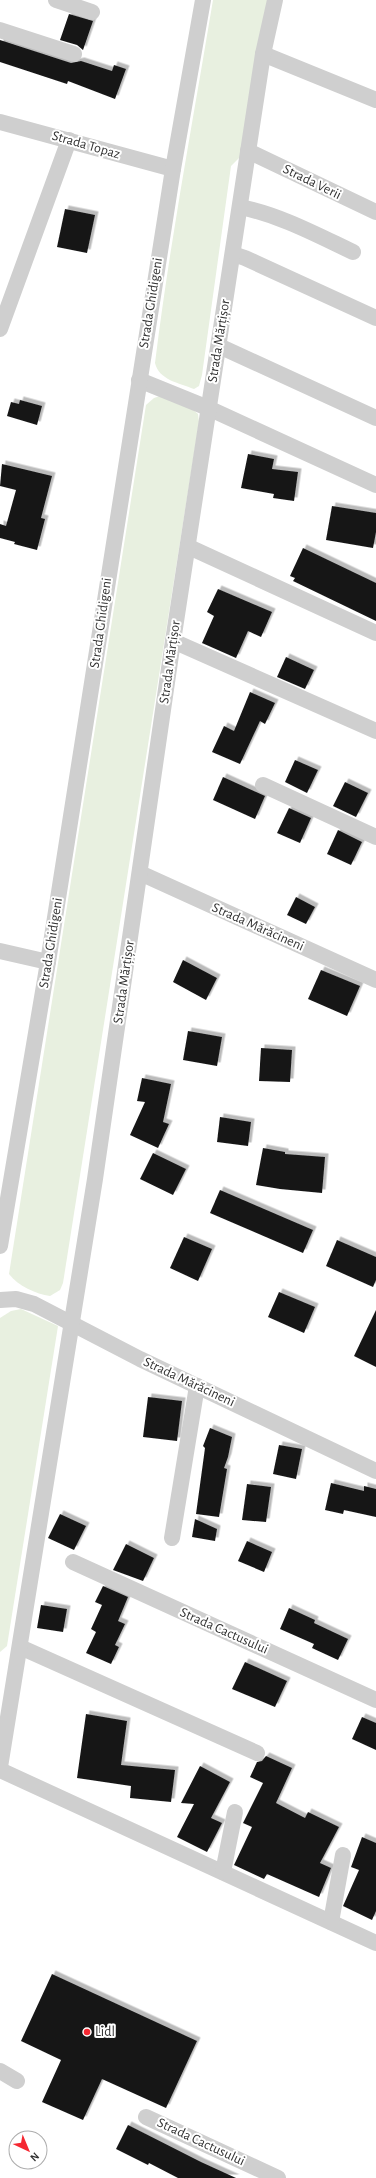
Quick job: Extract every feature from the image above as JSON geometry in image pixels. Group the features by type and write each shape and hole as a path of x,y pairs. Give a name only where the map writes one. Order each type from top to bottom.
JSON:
{"street":[{"path":"56,0 92,12"},
{"name":"Strada Ghidigeni","path":"0,1246 48,962 173,170 203,0"},
{"name":"Strada Mărțișor","path":"0,1769 95,1179 173,641 189,547 208,408 219,346 263,54 275,0"},
{"path":"0,30 74,54"},
{"path":"263,54 376,100"},
{"name":"Strada Topaz","path":"0,122 173,170"},
{"path":"0,328 69,140"},
{"name":"Strada Verii","path":"248,151 376,212"},
{"path":"240,207 254,210 288,222 353,252"},
{"path":"233,254 245,258 376,318"},
{"path":"219,346 376,418"},
{"path":"139,380 208,408 376,485"},
{"path":"189,547 376,633"},
{"path":"173,641 376,731"},
{"path":"263,785 376,837"},
{"name":"Strada Mărăcineni","path":"140,873 376,980"},
{"path":"0,951 48,962"},
{"name":"Strada Mărăcineni","path":"0,1300 16,1300 34,1304 71,1324 197,1386 376,1471"},
{"path":"172,1538 197,1386"},
{"name":"Strada Cactusului","path":"72,1562 376,1700"},
{"path":"20,1647 257,1753"},
{"path":"0,1769 376,1943"},
{"path":"223,1872 235,1812"},
{"path":"331,1922 343,1855"},
{"path":"0,2071 17,2081"},
{"name":"Strada Cactusului","path":"146,2117 278,2178"}],"green space":[{"path":"213,0 268,0 241,156 231,166 202,375 199,386 194,389 176,383 165,377 157,369 155,363 175,226"},
{"path":"160,396 192,409 198,414 199,422 63,1283 60,1290 50,1296 28,1289 17,1282 9,1274 146,405 154,398"},
{"path":"21,1309 58,1326 7,1646 0,1652 0,1318 11,1311"}],"building":[{"path":"69,14 93,21 83,50 77,45 60,40"},
{"path":"0,40 71,63 81,61 112,71 114,65 126,69 115,99 68,81 67,84 0,62"},
{"path":"65,209 95,215 87,253 57,247"},
{"path":"20,400 42,406 37,425 7,416 11,402 19,404"},
{"path":"248,454 274,459 272,469 298,472 294,501 273,498 274,494 241,488"},
{"path":"2,464 52,476 41,518 45,519 37,550 14,544 15,542 0,538 0,524 6,526 16,490 0,486"},
{"path":"332,506 376,513 376,532 373,548 326,540"},
{"path":"303,548 376,583 376,621 293,581 295,578 290,576"},
{"path":"218,589 272,612 261,637 248,631 236,658 202,643 214,616 207,612"},
{"path":"286,657 314,670 305,689 277,677"},
{"path":"250,692 275,703 265,724 260,721 240,764 212,752 224,726 234,731"},
{"path":"295,760 318,770 307,793 285,782"},
{"path":"223,777 265,796 255,819 213,800"},
{"path":"345,782 368,793 356,817 333,806"},
{"path":"289,808 311,818 300,843 277,833"},
{"path":"338,830 362,842 351,865 327,854"},
{"path":"296,897 315,907 306,924 287,915"},
{"path":"183,960 217,978 206,1000 173,982"},
{"path":"321,970 360,986 347,1016 308,999"},
{"path":"188,1031 222,1037 217,1066 183,1060"},
{"path":"261,1048 292,1050 290,1082 259,1081"},
{"path":"142,1078 171,1084 163,1122 169,1124 158,1148 130,1135 145,1102 137,1101"},
{"path":"220,1117 251,1122 248,1146 217,1142"},
{"path":"263,1148 285,1152 285,1154 325,1157 322,1193 256,1185"},
{"path":"153,1153 186,1169 173,1195 140,1179"},
{"path":"220,1190 313,1230 303,1253 210,1213"},
{"path":"184,1237 212,1249 198,1281 170,1268"},
{"path":"337,1240 376,1257 376,1280 373,1287 326,1266"},
{"path":"279,1292 315,1307 304,1333 268,1317"},
{"path":"376,1310 376,1367 354,1356"},
{"path":"148,1397 182,1401 177,1441 143,1437"},
{"path":"210,1428 232,1437 224,1468 227,1469 219,1517 196,1514 205,1448 203,1446"},
{"path":"279,1445 302,1449 296,1479 273,1474"},
{"path":"331,1483 364,1491 364,1486 376,1489 376,1517 344,1510 343,1514 325,1510"},
{"path":"247,1484 271,1487 266,1522 242,1520"},
{"path":"60,1514 86,1526 74,1550 48,1538"},
{"path":"195,1519 217,1529 215,1541 192,1537"},
{"path":"247,1541 272,1552 264,1572 238,1561"},
{"path":"126,1544 154,1558 143,1581 113,1570"},
{"path":"103,1586 128,1597 118,1621 125,1624 115,1645 119,1647 111,1664 86,1653 96,1632 91,1629 102,1605 95,1602"},
{"path":"41,1605 67,1609 63,1632 37,1628"},
{"path":"289,1608 315,1620 314,1623 348,1639 338,1660 312,1648 314,1644 280,1629"},
{"path":"245,1662 287,1681 275,1707 232,1689"},
{"path":"86,1714 127,1721 121,1765 175,1770 171,1802 130,1798 131,1786 77,1778"},
{"path":"362,1717 376,1723 376,1750 352,1739"},
{"path":"266,1756 292,1768 276,1803 305,1818 308,1812 339,1827 320,1863 331,1868 319,1897 267,1874 264,1879 234,1865 252,1827 243,1823 263,1783 250,1777 257,1762 262,1761"},
{"path":"200,1766 230,1782 211,1818 222,1823 207,1852 177,1837 194,1804 181,1803"},
{"path":"362,1837 376,1843 376,1911 372,1920 343,1906 359,1870 351,1867"},
{"path":"52,1974 197,2041 166,2108 102,2079 83,2120 42,2102 61,2060 21,2041"},
{"path":"128,2125 236,2178 178,2178 149,2163 148,2165 116,2149"}],"place":[{"name":"Lidl","path":"87,2032"}]}
